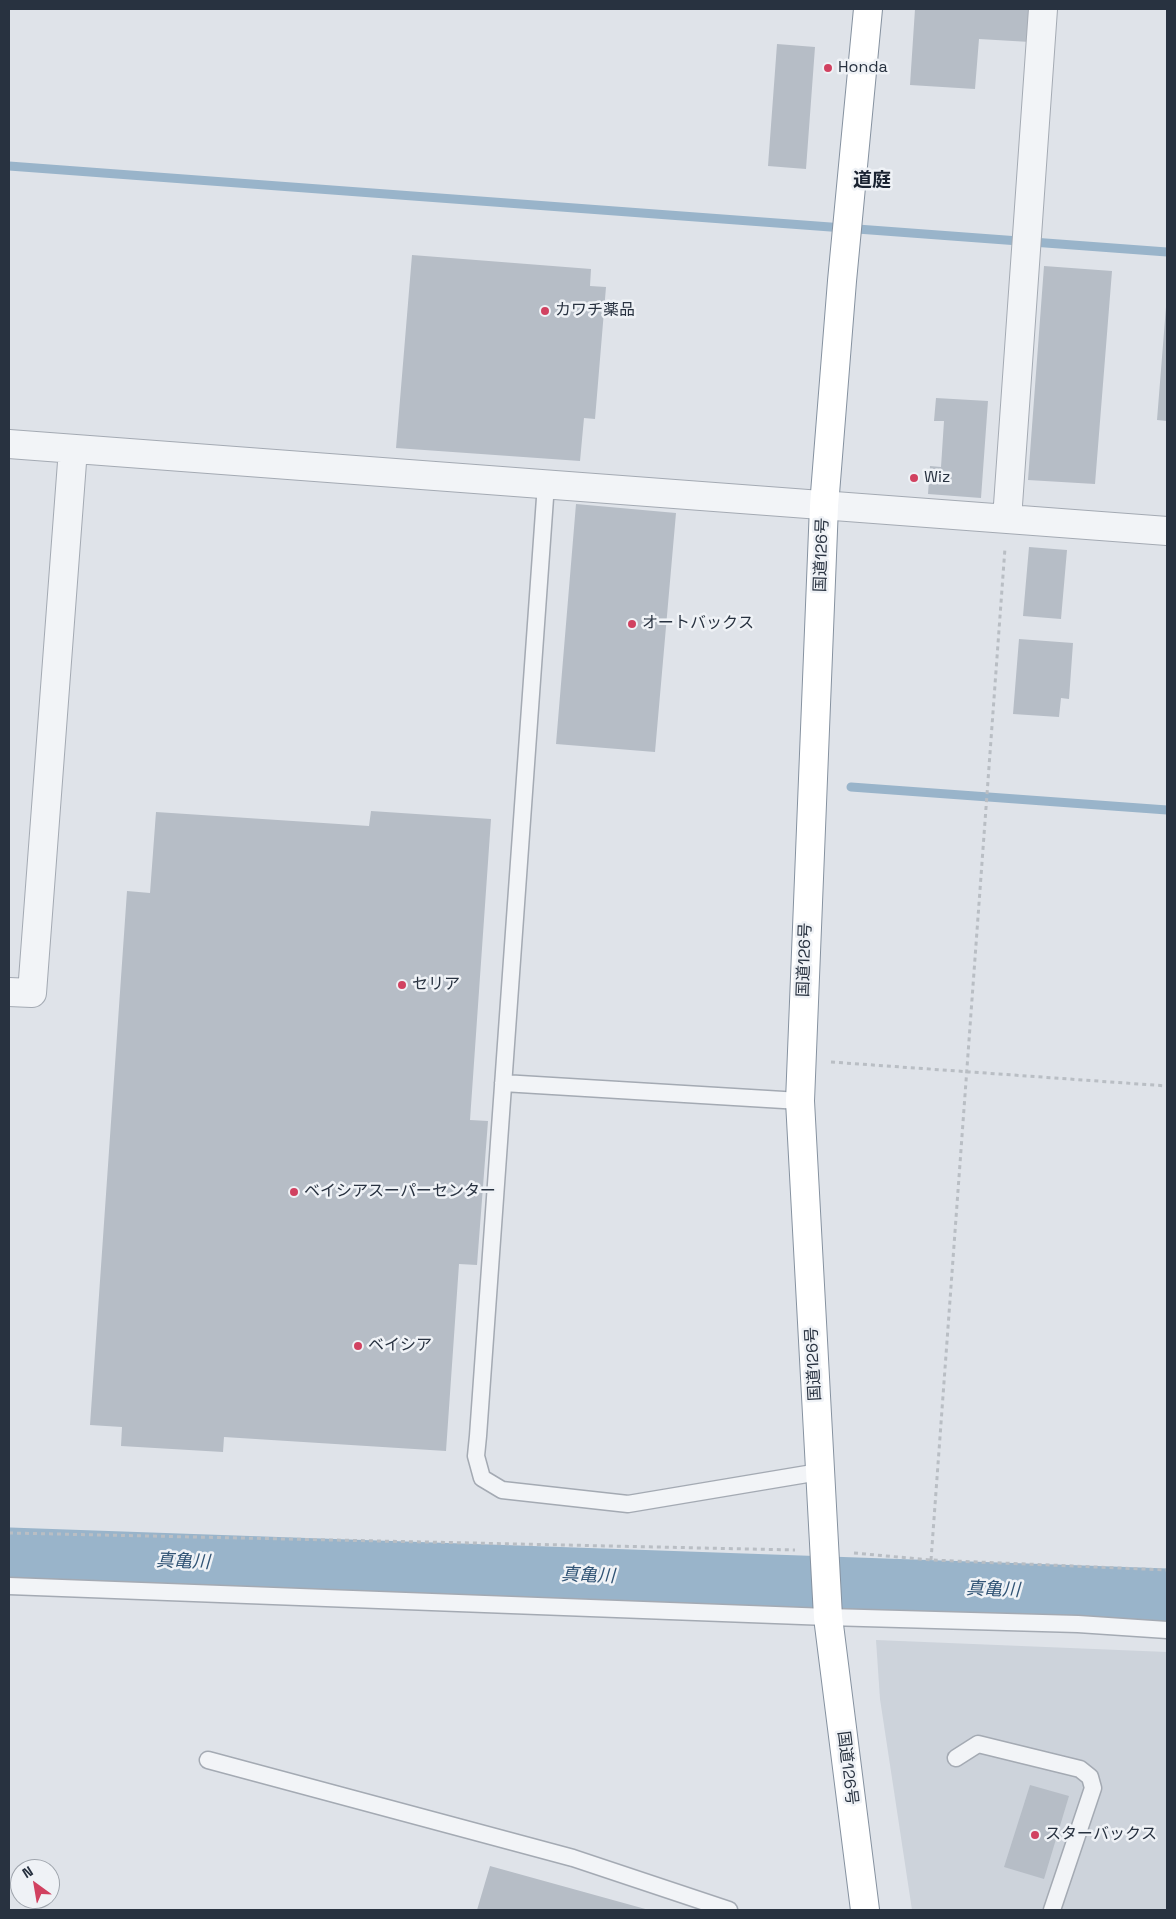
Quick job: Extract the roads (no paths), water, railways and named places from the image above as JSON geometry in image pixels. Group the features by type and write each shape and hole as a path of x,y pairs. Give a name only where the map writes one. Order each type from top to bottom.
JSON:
{"highway":[{"name":"国道126号","path":"865,1910 828,1617 800,1101 824,506 868,9"}],"street":[{"path":"1007,520 1043,9"},
{"path":"9,444 1167,531"},
{"path":"9,992 32,993 73,449"}],"lane":[{"path":"546,484 476,1456 482,1478 502,1490 628,1504 819,1472"},
{"path":"503,1083 800,1101"},
{"path":"9,1586 828,1617 1078,1624 1167,1630"},
{"path":"956,1758 978,1744 1080,1768 1090,1777 1093,1788 1052,1910"},
{"path":"208,1760 573,1858 729,1910"}],"waterway":[{"path":"9,166 1167,252"},
{"path":"851,787 1167,810"},
{"name":"真亀川","path":"9,1555 1167,1596"}],"place":[{"name":"Honda","path":"828,68"},
{"name":"カワチ薬品","path":"545,311"},
{"name":"Wiz","path":"914,478"},
{"name":"オートバックス","path":"632,624"},
{"name":"セリア","path":"402,985"},
{"name":"ベイシアスーパーセンター","path":"294,1192"},
{"name":"ベイシア","path":"358,1346"},
{"name":"スターバックス","path":"1035,1835"}],"district":[{"name":"道庭","path":"872,181"}]}
